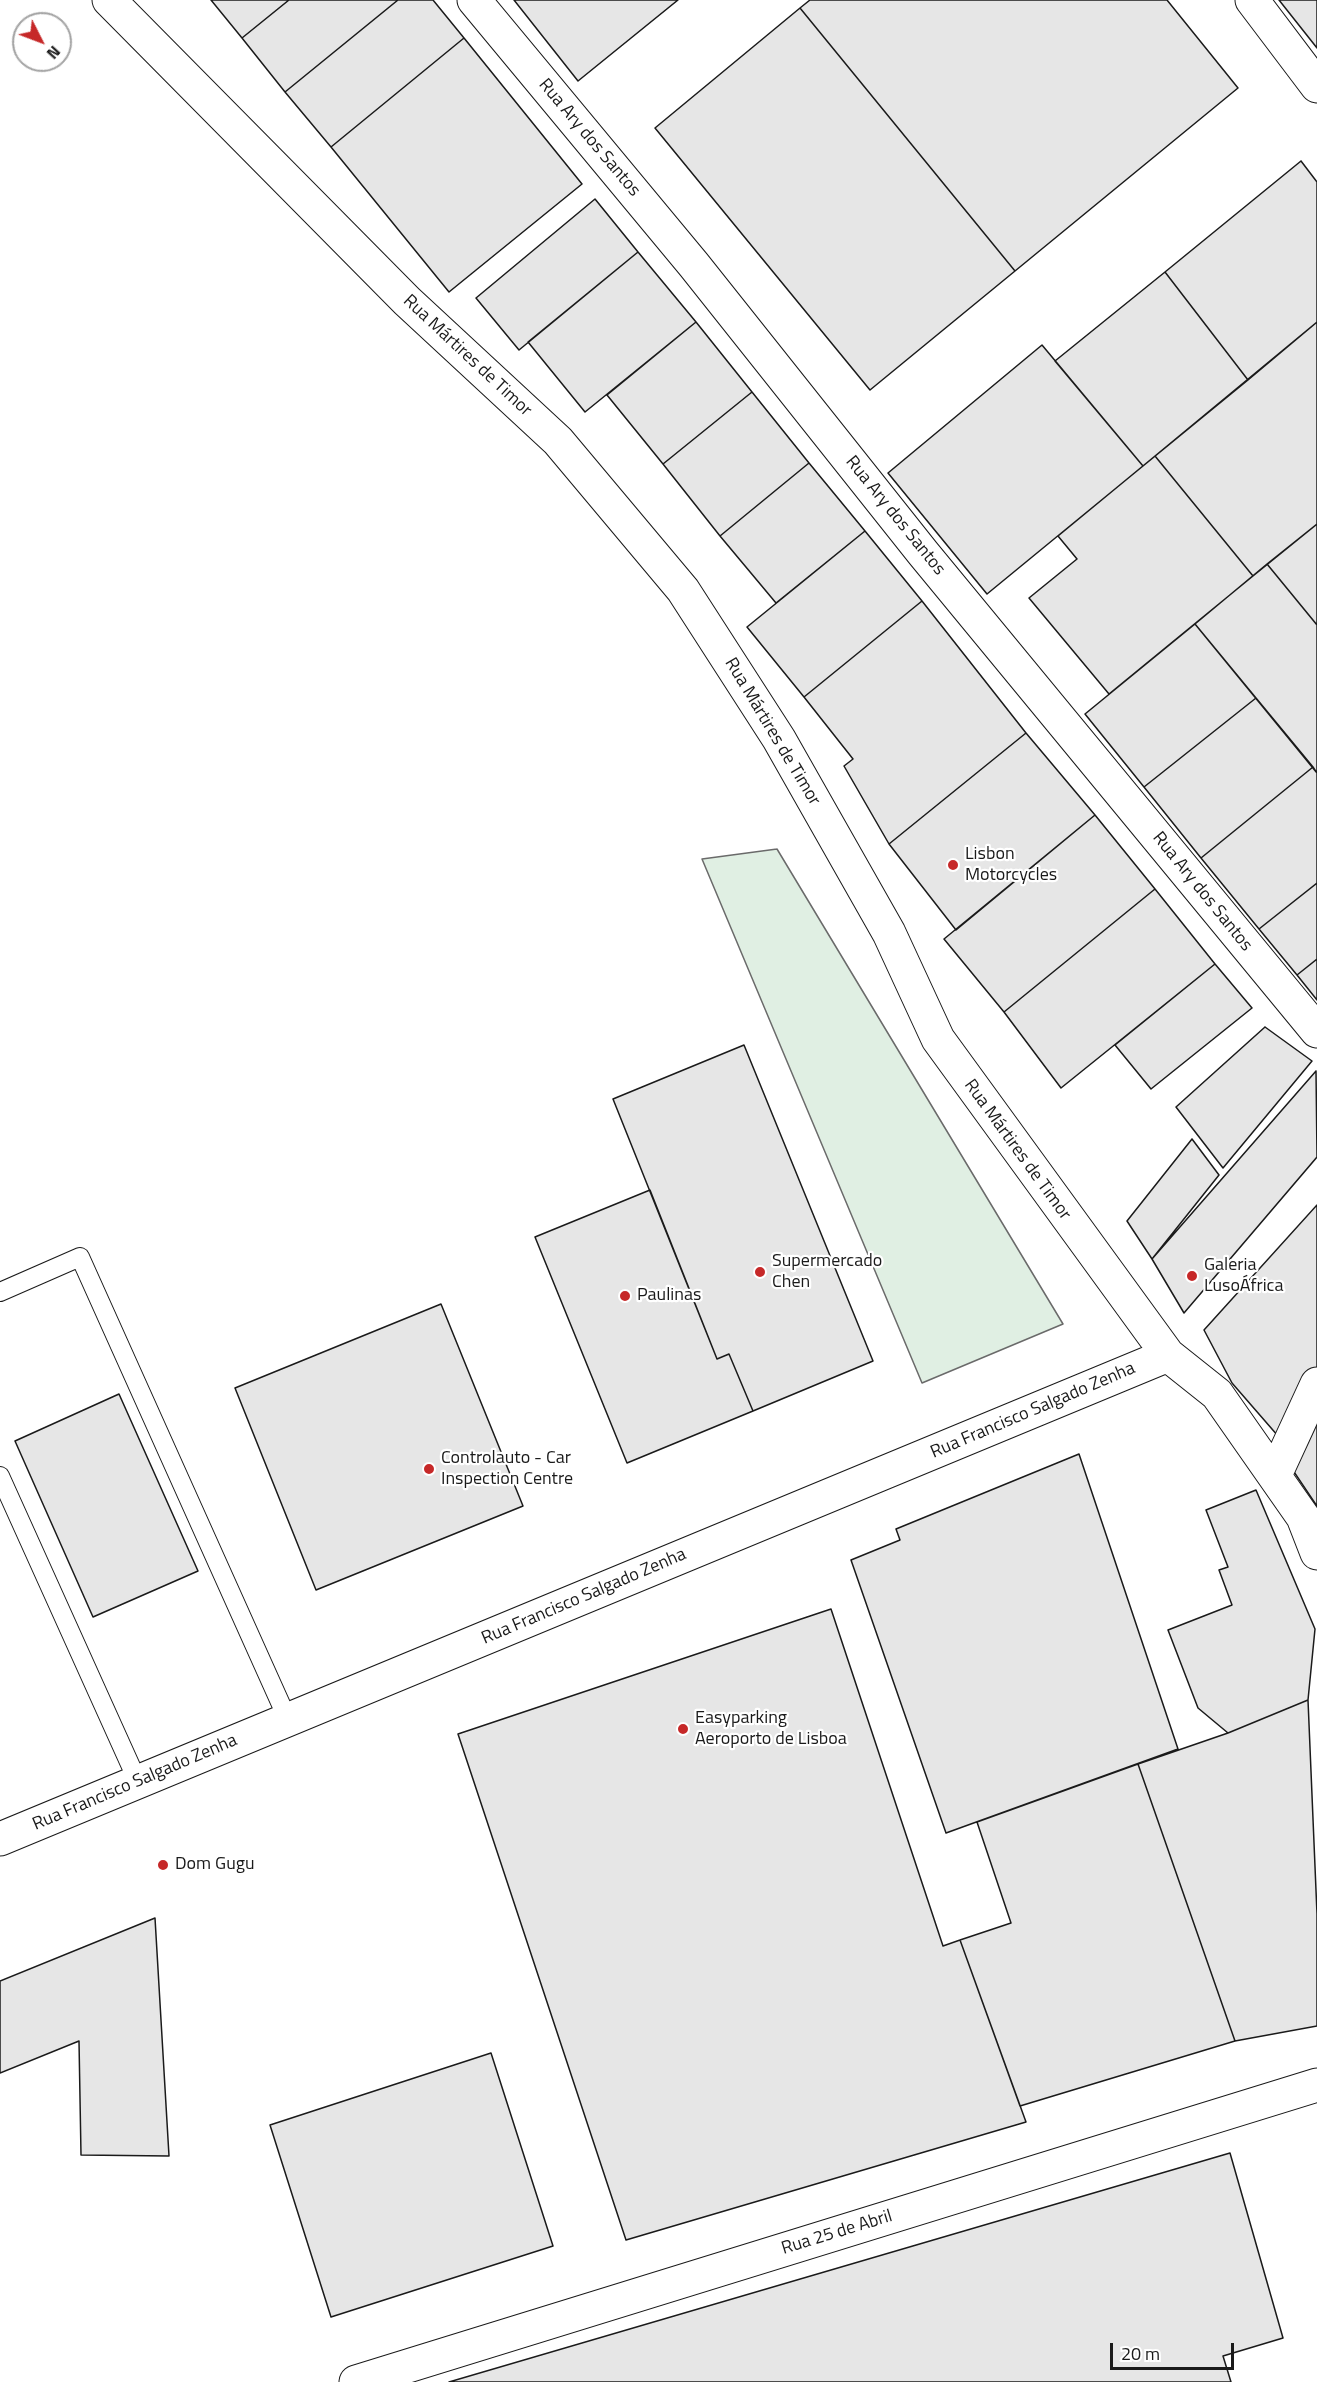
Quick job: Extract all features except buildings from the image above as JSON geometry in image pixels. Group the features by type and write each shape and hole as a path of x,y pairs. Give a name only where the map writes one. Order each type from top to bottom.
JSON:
{"street":[{"name":"Rua Mártires de Timor","path":"109,0 407,301 558,441 683,590 779,739 889,933 938,1039 1168,1355 1217,1394 1303,1516 1317,1553"},
{"name":"Rua Ary dos Santos","path":"474,0 694,265 923,553 1080,740 1317,1031"},
{"path":"1252,0 1317,86"},
{"name":"Rua Francisco Salgado Zenha","path":"0,1839 1168,1355"},
{"path":"1275,1475 1317,1384"},
{"name":"Rua 25 de Abril","path":"356,2382 1317,2085"}],"lane":[{"path":"0,1292 80,1257 288,1720"},
{"path":"0,1476 138,1782"}],"green space":[{"path":"777,849 1063,1324 922,1383 702,859"}],"place":[{"name":"Lisbon Motorcycles","path":"953,865"},
{"name":"Supermercado Chen","path":"760,1272"},
{"name":"Galeria LusoÁfrica","path":"1192,1276"},
{"name":"Paulinas","path":"625,1296"},
{"name":"Controlauto - Car Inspection Centre","path":"429,1469"},
{"name":"Easyparking Aeroporto de Lisboa","path":"683,1729"},
{"name":"Dom Gugu","path":"163,1865"}]}
